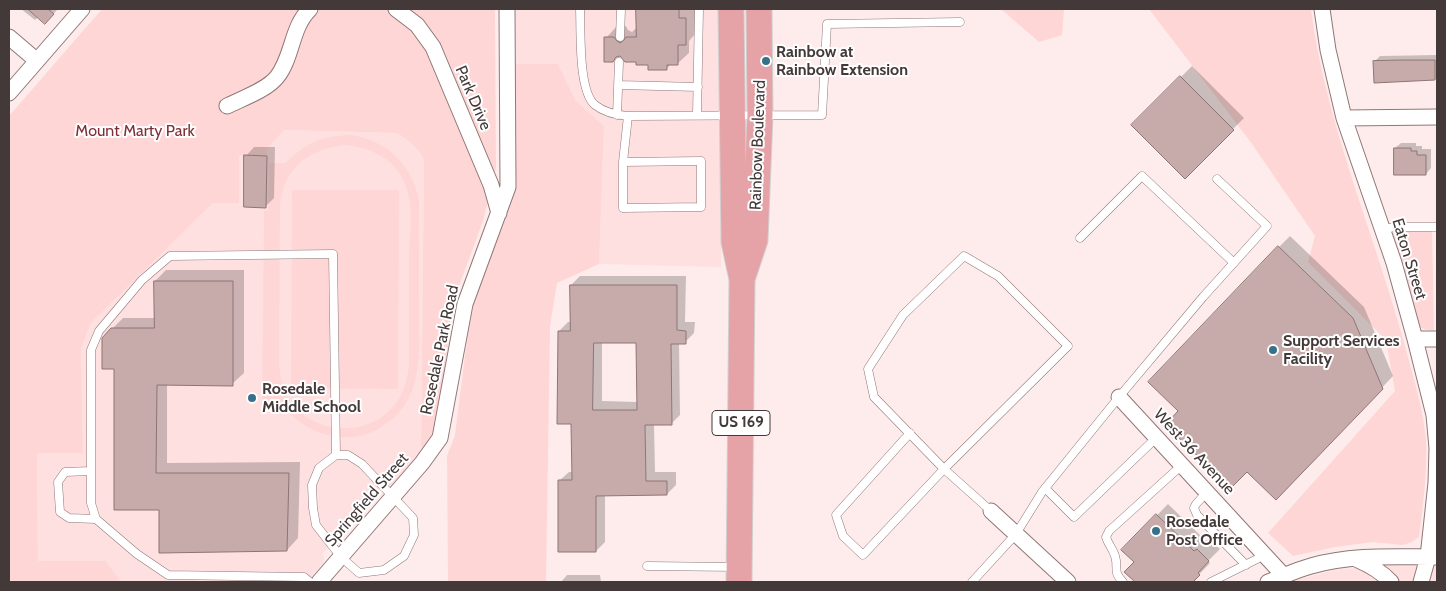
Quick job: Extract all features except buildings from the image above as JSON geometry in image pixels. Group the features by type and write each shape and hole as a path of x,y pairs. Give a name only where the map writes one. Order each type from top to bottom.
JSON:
{"main road":[{"name":"Rainbow Boulevard","path":"731,9 734,242 742,279 739,575"},
{"name":"Rainbow Boulevard","path":"742,279 755,240 760,114 759,9"}],"street":[{"path":"9,93 82,9"},
{"path":"227,106 271,83 278,76 296,29 310,9"},
{"name":"Park Drive","path":"396,9 417,25 433,47 491,185 498,213"},
{"name":"Rosedale Park Road","path":"440,438 465,304 508,187 507,9"},
{"name":"Eaton Street","path":"1322,9 1328,50 1344,118 1382,229 1415,339 1434,415 1437,448 1433,557 1421,582"},
{"path":"9,37 36,60"},
{"path":"1344,118 1437,117"},
{"path":"1415,339 1437,339"},
{"name":"West 36 Avenue","path":"1120,397 1284,576"},
{"name":"Springfield Street","path":"319,582 422,463 440,438"},
{"path":"991,511 1068,582"},
{"path":"1268,582 1312,565 1382,556 1433,557"},
{"path":"1356,559 1371,566 1391,582"}],"lane":[{"path":"580,9 582,67 586,86 593,104 606,112 628,116 822,115 826,24 960,22"},
{"path":"620,37 621,9"},
{"path":"697,115 699,9"},
{"path":"617,115 619,62"},
{"path":"618,85 698,87"},
{"path":"623,162 701,161 701,207 623,208 623,162 628,116"},
{"path":"1080,238 1142,176 1234,263"},
{"path":"972,582 1016,534 1045,488 1120,397 1203,297 1267,226 1217,179"},
{"path":"1382,229 1437,227"},
{"path":"310,582 304,577 168,575 137,554 96,519 91,503 91,350 99,331 142,280 170,256 333,254 336,455"},
{"path":"910,434 836,516 843,536 863,555 944,468 1068,346 998,276 964,256 902,316 868,369 874,397 944,468 991,511"},
{"path":"1045,488 1074,517 1157,437"},
{"path":"336,455 348,456 362,464 393,497 414,518 414,535 404,556 384,570 359,573 341,557 316,525 312,485 319,468 336,455"},
{"path":"1123,582 1117,576 1115,570 1116,557 1106,537 1109,531 1182,465"},
{"path":"91,472 65,472 58,482 60,512 69,518 96,519"},
{"path":"1207,492 1194,508 1197,515 1246,565"},
{"path":"1211,582 1265,555"},
{"path":"647,566 739,575"}],"shaded area":[{"path":"512,9 718,9 721,104 721,267 599,264 604,126 576,101 558,64 513,64"},
{"name":"Rosedale Middle School","path":"284,130 396,133 410,140 424,160 421,446 428,447 389,490 379,491 323,553 323,563 307,582 121,582 106,561 38,562 37,453 83,453 81,349 91,323 213,203 239,155 267,149"},
{"path":"1386,565 1437,565 1437,582 1290,582 1334,570"}],"green space":[{"name":"Mount Marty Park","path":"102,9 495,9 496,168 483,221 454,300 439,415 428,447 421,447 424,160 421,155 413,144 396,133 284,130 267,149 267,155 239,155 239,203 213,203 91,323 81,349 83,453 37,453 38,561 106,561 121,582 9,582 9,116"},
{"path":"1001,9 1064,9 1062,35 1039,42"},
{"path":"1149,9 1311,9 1318,51 1338,134 1391,298 1423,419 1426,443 1425,484 1419,537 1412,542 1403,545 1373,542 1335,547 1293,556 1268,533 1395,391 1386,340 1308,262 1315,236 1252,144"},
{"path":"513,64 558,64 576,101 604,126 599,264 557,283 550,327 546,582 448,582 447,456 455,435 468,332 475,296 507,210"},
{"path":"351,135 376,142 387,149 404,166 416,188 419,201 419,350 418,367 414,383 409,398 400,412 387,423 370,433 361,436 341,437 323,434 306,426 285,408 262,407 264,211 268,211 269,163 285,163 308,145 323,139","holes":["354,146 372,151 387,160 400,174 407,190 411,218 409,254 409,366 403,390 389,411 376,420 362,426 346,428 331,427 316,422 303,414 292,403 284,389 279,359 280,206 286,181 300,163 309,156 332,147"]},
{"path":"292,190 399,190 398,389 291,388"},
{"path":"1432,230 1434,330 1426,330 1418,326 1391,234 1396,231"}],"place":[{"name":"Rainbow at Rainbow Extension","path":"766,61"},
{"name":"Support Services Facility","path":"1273,350"},
{"name":"Rosedale Middle School","path":"252,398"},
{"name":"Rosedale Post Office","path":"1156,531"}]}
